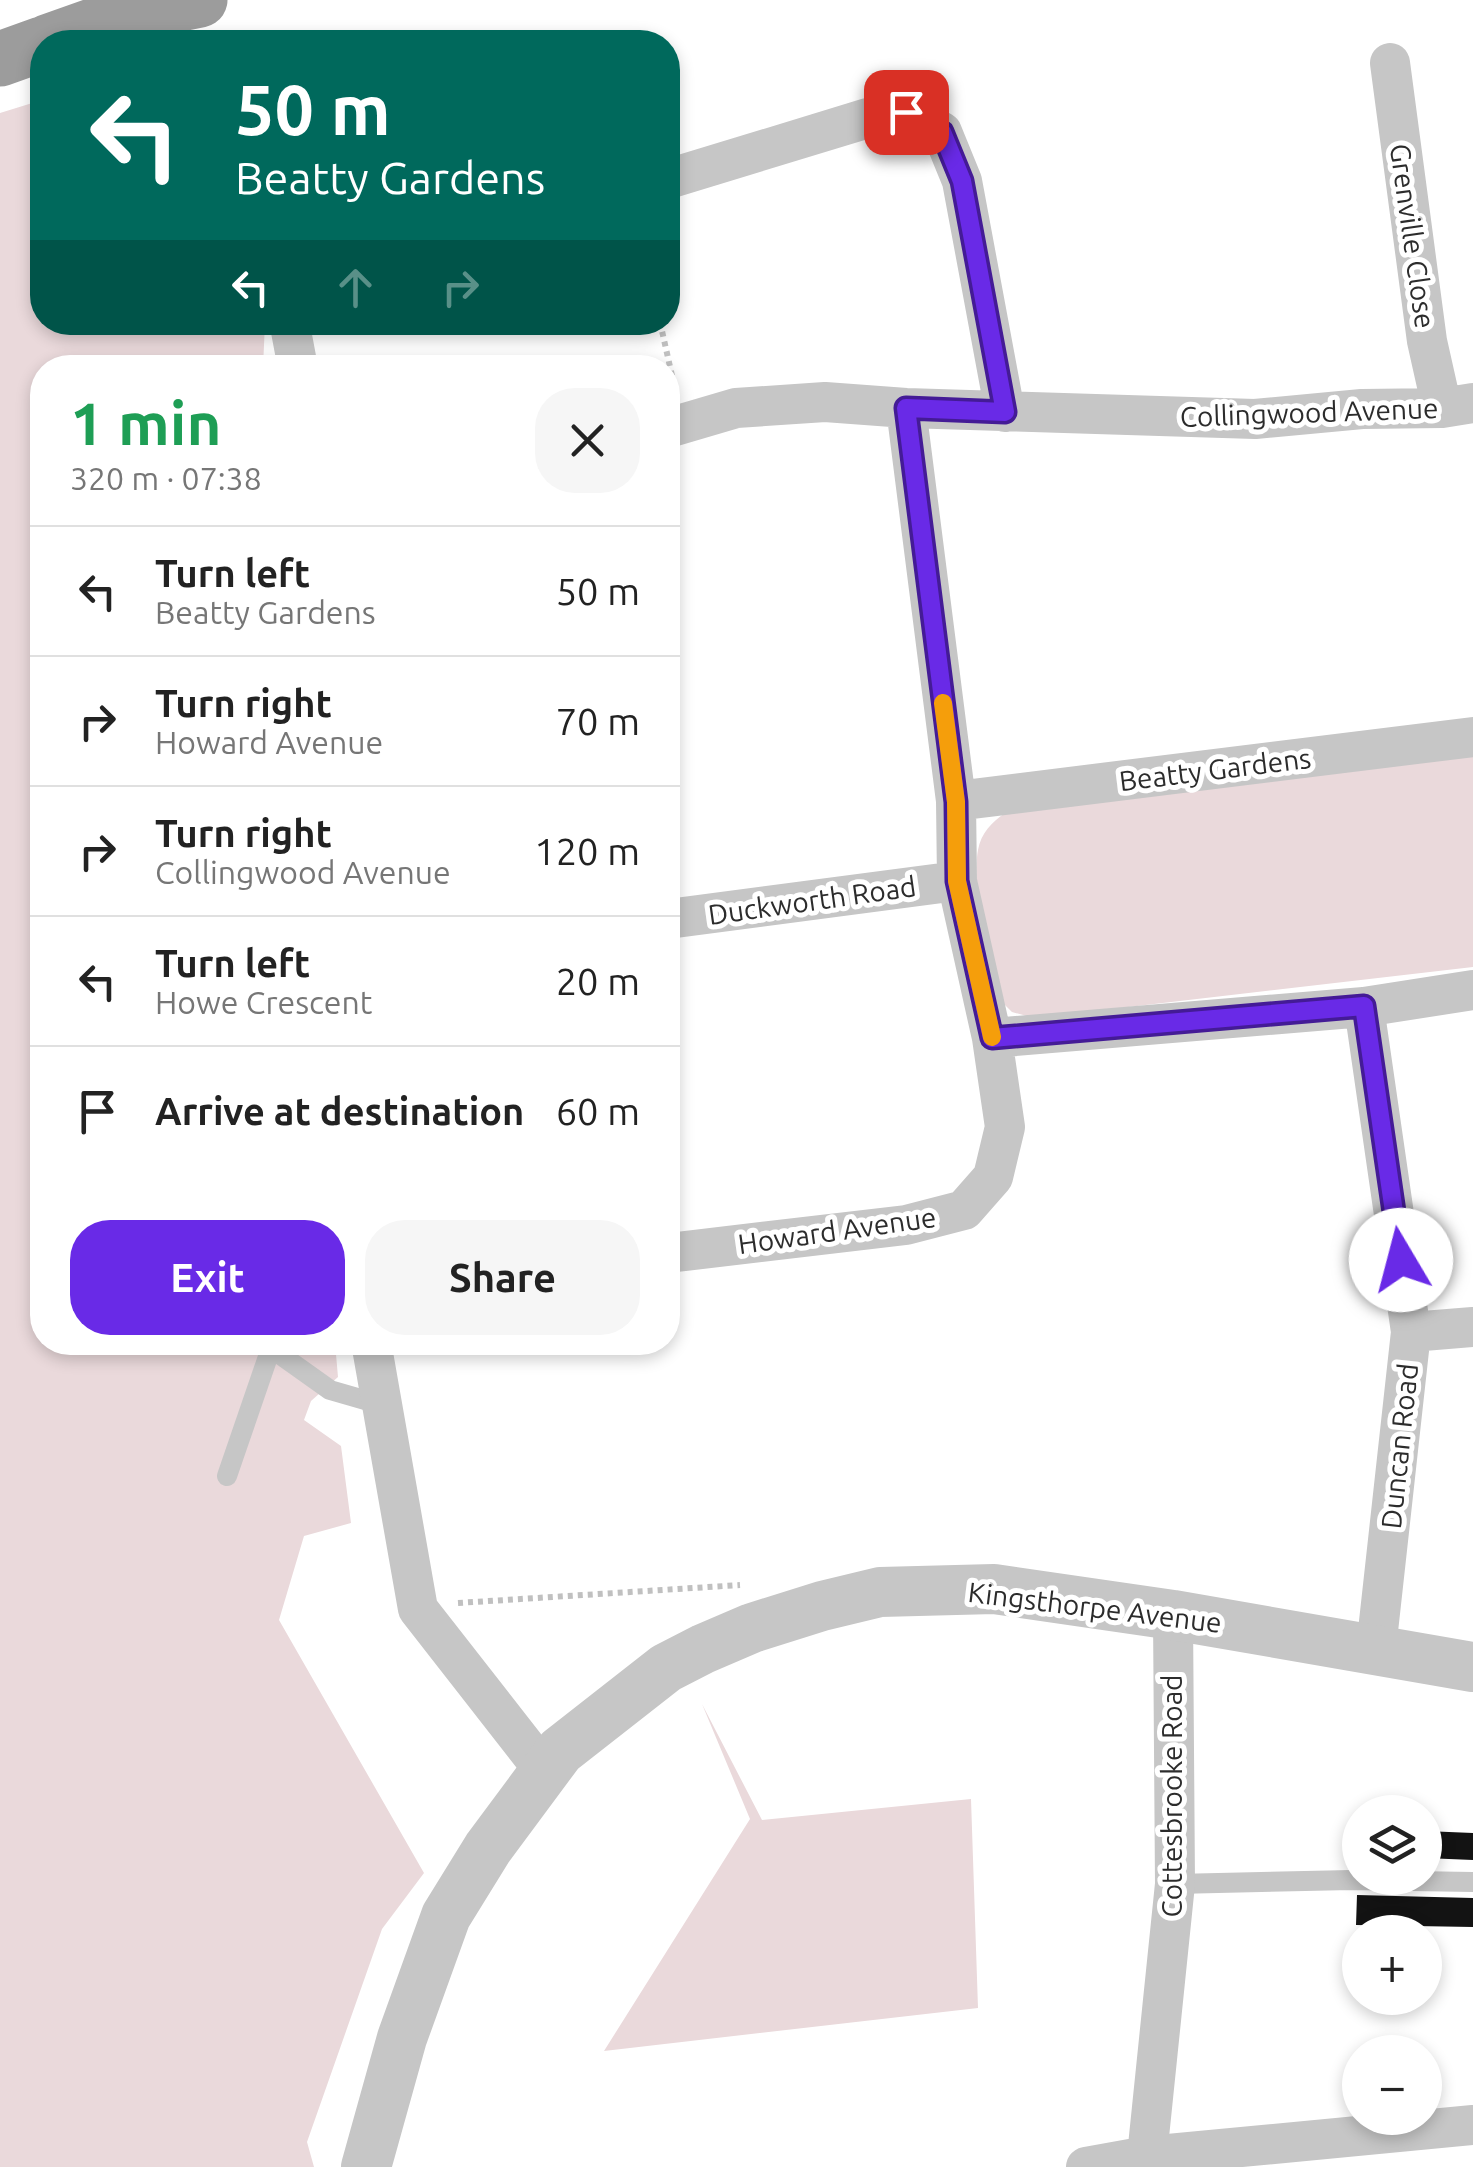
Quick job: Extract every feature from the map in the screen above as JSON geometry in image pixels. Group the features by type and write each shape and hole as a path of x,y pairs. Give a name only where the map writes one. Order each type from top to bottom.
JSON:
{"highway":[{"path":"81,30 120,16 200,0"},
{"path":"0,60 30,49"}],"street":[{"name":"Grenville Close","path":"1390,63 1427,340 1457,406"},
{"path":"680,175 868,118 906,112 942,132 962,181 1005,412"},
{"name":"Collingwood Avenue","path":"680,424 736,408 825,402 1255,420 1362,409 1457,406"},
{"name":"Howard Avenue","path":"680,1252 906,1225 964,1210 993,1177 1005,1127 992,1038 957,881 956,802 906,408"},
{"name":"Beatty Gardens","path":"956,802 1473,737"},
{"name":"Duckworth Road","path":"680,917 957,881"},
{"path":"992,1038 1364,1006 1473,990"},
{"name":"Duncan Road","path":"1364,1006 1412,1332 1376,1648"},
{"path":"1412,1332 1473,1327"},
{"path":"373,1355 418,1609 543,1769"},
{"name":"Kingsthorpe Avenue","path":"366,2167 402,2038 446,1916 543,1769 560,1750 666,1668 752,1628 880,1592 994,1589 1376,1648 1473,1667"},
{"name":"Cottesbrooke Road","path":"1147,2156 1175,1884 1173,1615"},
{"path":"1086,2167 1147,2156 1304,2154 1473,2126"}],"lane":[{"path":"227,1476 269,1355"},
{"path":"281,1355 330,1390 382,1405"},
{"path":"1175,1884 1473,1882"}],"path":[{"path":"418,1609 477,1601 747,1584"}],"shaded area":[{"path":"30,104 30,335 264,335 264,355 30,355 30,1355 336,1355 338,1377 311,1401 304,1420 341,1446 351,1523 304,1536 279,1620 424,1873 382,1929 307,2142 314,2167 0,2167 0,113"},
{"path":"1473,751 1473,967 1034,1018 1012,1012 999,999 983,924 977,865 984,833 1005,813"},
{"path":"702,1704 762,1820 971,1799 978,2008 604,2051 750,1819"}],"building":[{"path":"1442,1832 1473,1833 1473,1860 1442,1859"},
{"path":"1357,1895 1473,1898 1473,1927 1442,1926 1442,1915 1356,1915"}],"slow traffic":[{"path":"943,703 956,802 957,881 992,1037"}],"route":[{"path":"906,112 942,132 962,181 1005,412 906,408 956,802 957,881 992,1038 1364,1006 1401,1260"}]}
